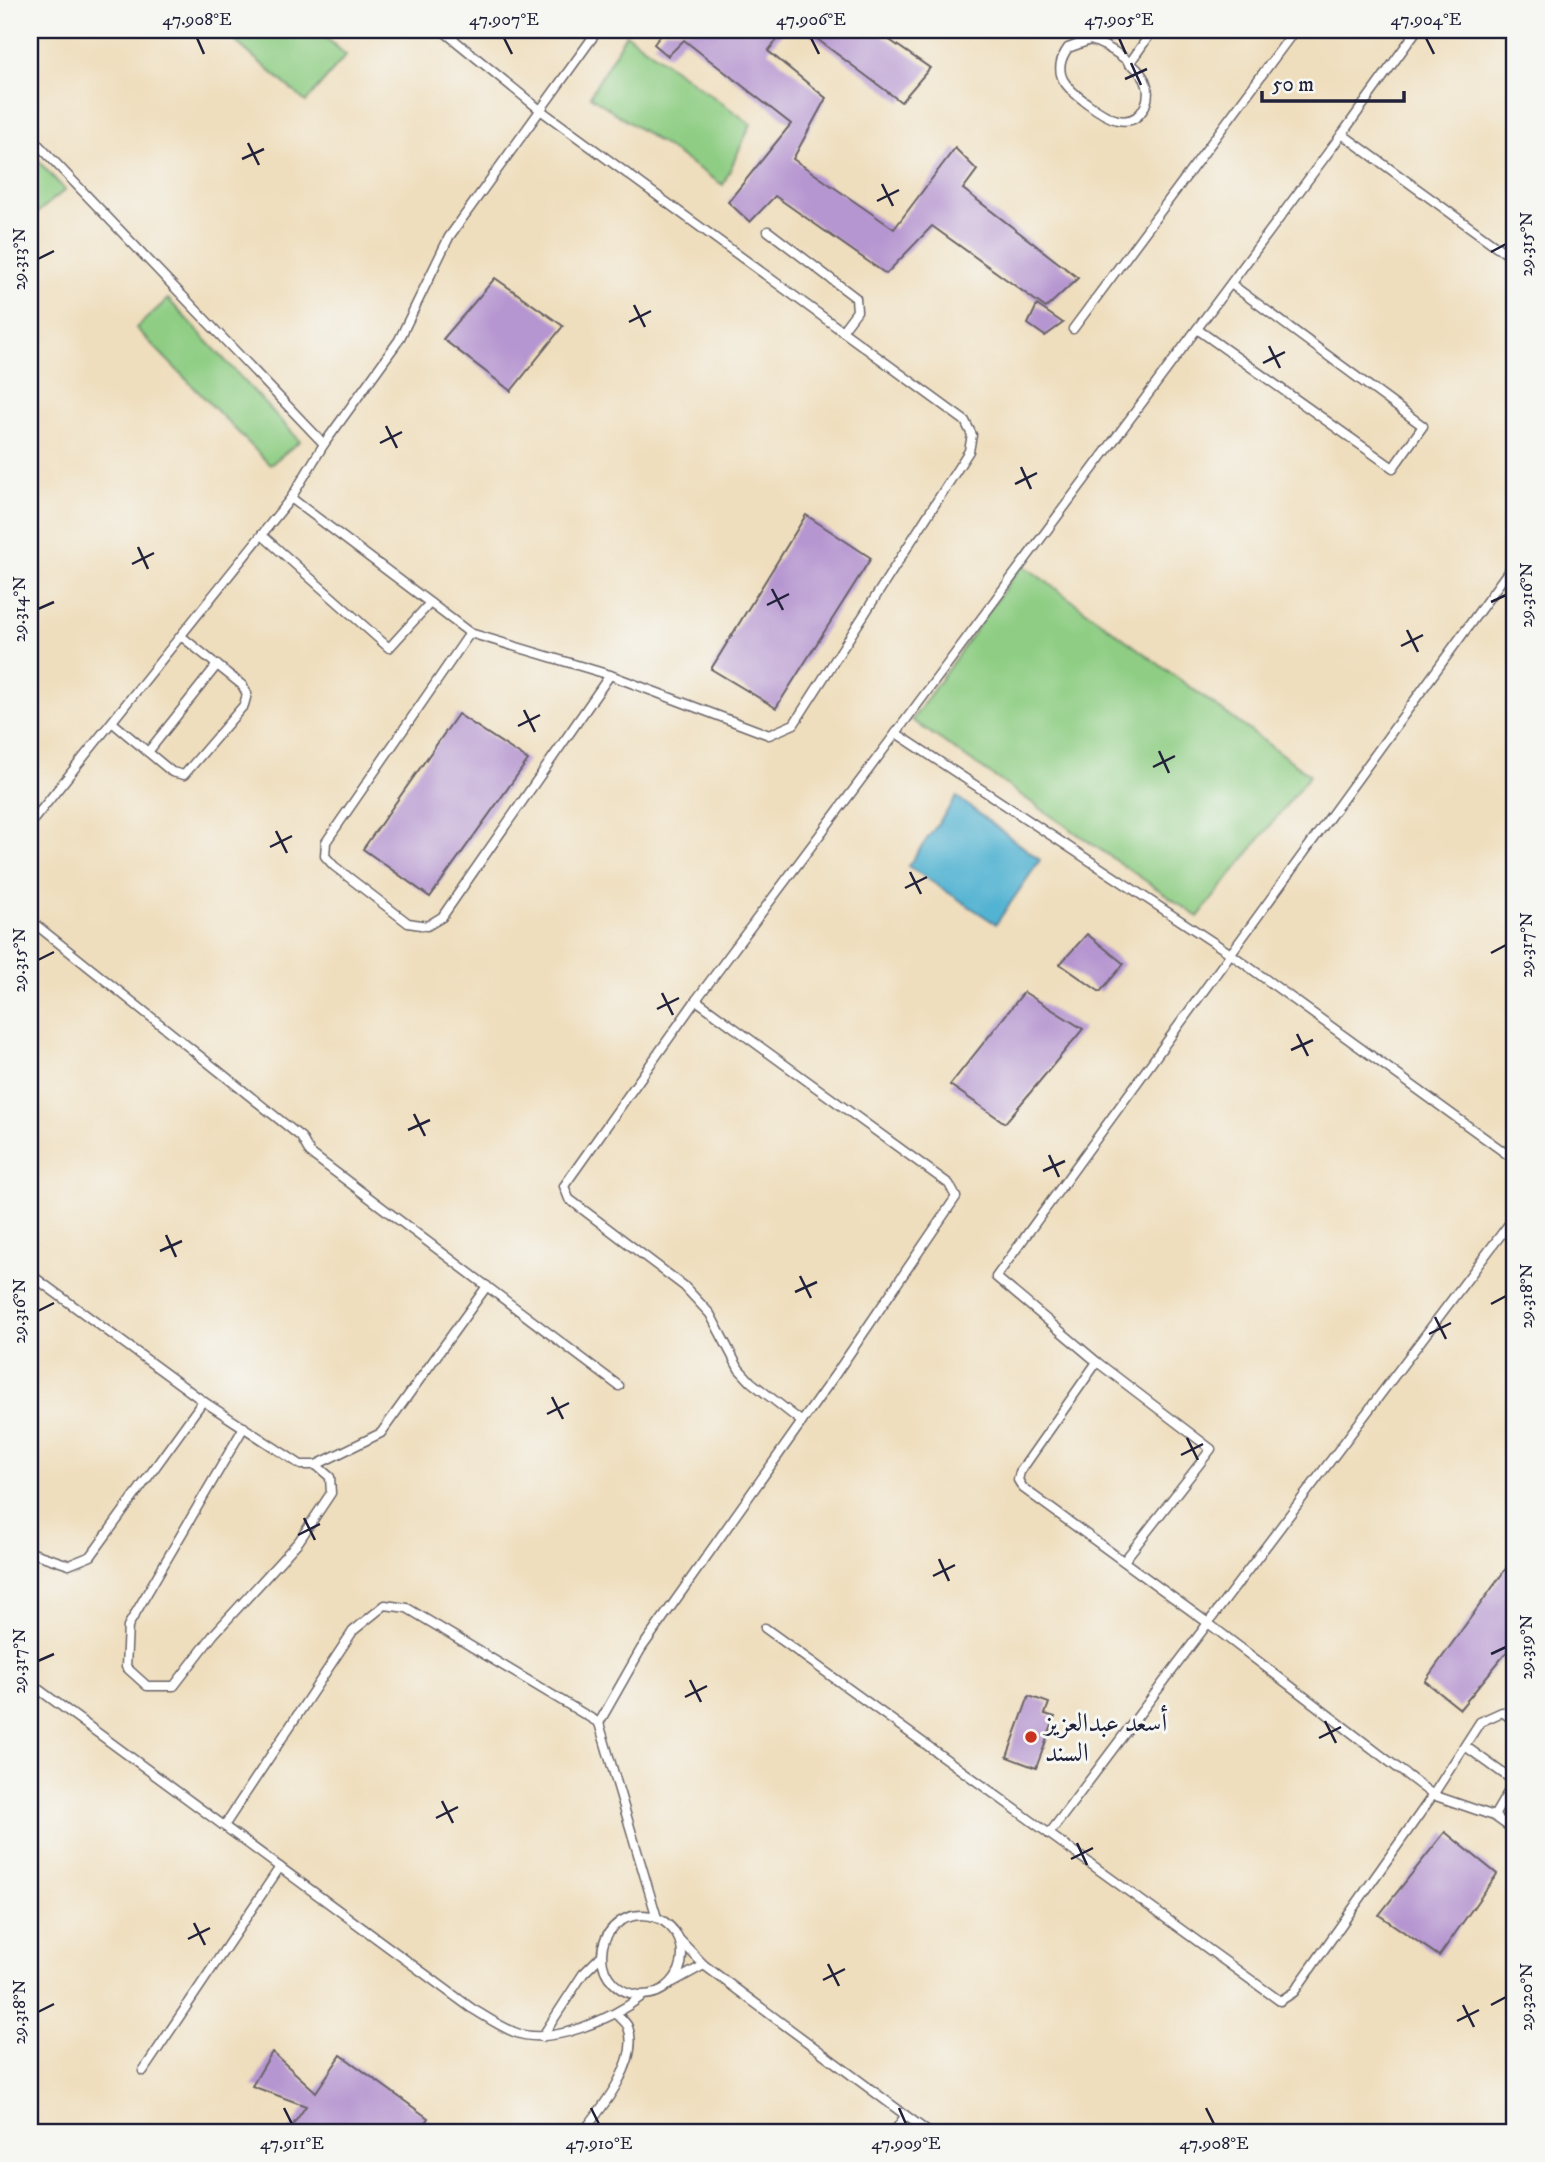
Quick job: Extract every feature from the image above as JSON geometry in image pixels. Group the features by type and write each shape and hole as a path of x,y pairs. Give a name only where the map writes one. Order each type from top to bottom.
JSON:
{"lane":[{"path":"291,498 470,633 610,675 769,735 794,724 969,451 972,435 965,421 539,109 442,30"},
{"path":"30,824 291,498 324,444 399,340 449,237 598,30"},
{"path":"1129,64 1153,30"},
{"path":"1073,329 1293,33 1282,30"},
{"path":"802,1422 751,1382 739,1369 710,1314 684,1286 565,1193 564,1186 696,1000 1231,284 1417,30"},
{"path":"1090,40 1101,43 1129,64 1143,75 1148,86 1148,99 1143,110 1134,118 1122,122 1110,120 1067,88 1059,68 1068,47 1090,40"},
{"path":"1342,134 1515,260"},
{"path":"30,136 324,444"},
{"path":"768,231 856,299 857,311 842,331"},
{"path":"1197,329 1393,468 1423,426 1231,284"},
{"path":"262,535 389,648 430,603"},
{"path":"1124,1561 1211,1449 1097,1362 996,1277 1515,562"},
{"path":"470,633 326,842 325,856 334,866 408,923 427,926 442,917 610,675"},
{"path":"113,723 175,774 184,775 244,705 245,689 181,636"},
{"path":"148,751 217,665"},
{"path":"896,733 1231,954 1515,1160"},
{"path":"30,920 301,1137 310,1153 619,1385"},
{"path":"599,1723 641,1649 802,1422 956,1197 949,1184 696,1000"},
{"path":"1049,1834 1515,1216"},
{"path":"30,1274 203,1401 302,1465 316,1465 382,1433 487,1286"},
{"path":"1097,1362 1020,1472 1018,1479 1023,1488 1208,1623 1433,1795 1494,1816 1515,1831"},
{"path":"30,1552 69,1565 91,1556 203,1401"},
{"path":"244,1427 128,1626 125,1667 147,1686 174,1686 214,1634 299,1541 331,1493 330,1477 316,1465"},
{"path":"224,1826 353,1631 384,1605 407,1608 599,1723 657,1918"},
{"path":"765,1628 1266,1994 1280,2001 1294,1992 1433,1795 1480,1722 1492,1714 1503,1712 1515,1721"},
{"path":"30,1683 471,2008 516,2033 542,2037 617,2014 642,1996 657,1992 704,1965"},
{"path":"1465,1746 1515,1782 1494,1816"},
{"path":"143,2071 280,1867"},
{"path":"642,1996 626,1993 613,1984 604,1971 601,1956 604,1940 613,1927 634,1917 657,1918 670,1927 704,1965 928,2132"},
{"path":"670,1983 679,1970 682,1955 679,1940"},
{"path":"542,2037 583,1974 601,1956"},
{"path":"583,2132 615,2090 629,2050 628,2027 617,2014"},
{"path":"894,2132 905,2116"}],"green space":[{"path":"222,30 317,30 346,55 306,102"},
{"path":"626,34 751,124 723,185 590,96"},
{"path":"30,152 65,190 31,218 30,217"},
{"path":"168,299 300,441 270,465 136,328"},
{"path":"1022,564 1310,775 1198,917 912,720"}],"water":[{"path":"957,797 1040,860 996,924 908,866"}],"building":[{"path":"665,30 785,30 768,51 826,98 793,159 894,229 955,148 977,170 963,189 1078,278 1046,308 932,226 886,274 775,196 750,222 728,202 791,124 684,40 668,56 654,44"},
{"path":"805,30 875,30 930,68 901,102"},
{"path":"495,278 563,326 511,391 443,339"},
{"path":"1037,305 1063,323 1045,336 1028,324"},
{"path":"806,515 871,558 776,708 711,669"},
{"path":"458,714 528,760 430,897 363,849"},
{"path":"1087,934 1124,964 1100,992 1060,964"},
{"path":"1024,992 1083,1029 1005,1123 950,1085"},
{"path":"1515,1556 1515,1642 1460,1709 1425,1681"},
{"name":"أسعد عبدالعزيز السند","path":"1029,1696 1049,1703 1045,1714 1055,1717 1036,1768 1007,1757"},
{"path":"1445,1832 1497,1874 1439,1956 1379,1915"},
{"path":"272,2052 316,2092 341,2055 428,2118 419,2132 288,2132 306,2106 252,2086"}],"place":[{"name":"أسعد عبدالعزيز السند","path":"1031,1737"}]}
